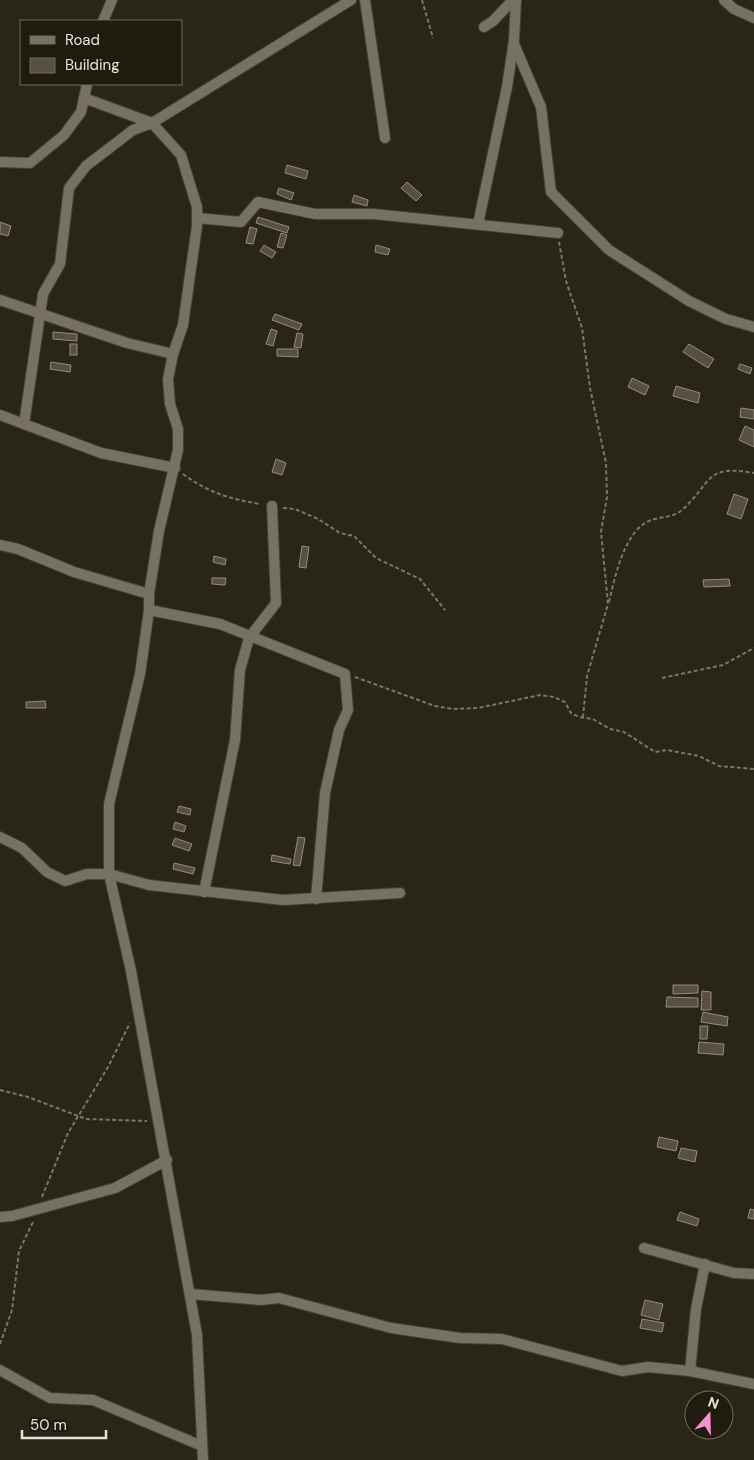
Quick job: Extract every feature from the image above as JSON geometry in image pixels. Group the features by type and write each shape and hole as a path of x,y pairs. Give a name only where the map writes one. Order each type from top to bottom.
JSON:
{"street":[{"path":"103,20 112,0"},
{"path":"24,424 42,294 60,264 69,188 86,166 133,130 152,123 351,0"},
{"path":"365,0 385,138"},
{"path":"484,27 493,21 514,0"},
{"path":"478,224 514,44 514,0"},
{"path":"724,0 734,9 754,18"},
{"path":"514,44 541,107 551,192 609,250 689,301 726,319 754,327"},
{"path":"0,162 30,163 64,135 81,112 87,85"},
{"path":"84,98 152,123 181,155 197,207 183,325 173,354 168,379 170,404 178,429 175,468 159,531 149,594 149,610 140,674 109,804 109,874 131,971 160,1121 197,1336 203,1460"},
{"path":"197,218 241,222 258,202 315,214 374,214 558,233"},
{"path":"0,300 127,344 173,354"},
{"path":"0,415 101,453 175,468"},
{"path":"204,892 235,740 240,670 249,638 276,603 272,549 272,506"},
{"path":"0,545 18,549 74,572 149,594"},
{"path":"149,610 220,624 249,638 345,674 348,710 338,730 325,793 316,898"},
{"path":"0,837 22,848 47,872 65,881 87,874 109,874 149,885 282,900 400,892"},
{"path":"0,1217 12,1216 115,1188 167,1160"},
{"path":"644,1248 734,1273 754,1274"},
{"path":"690,1371 696,1309 705,1264"},
{"path":"190,1294 261,1300 280,1298 391,1328 460,1338 502,1339 622,1371 648,1367 690,1371 754,1384"},
{"path":"0,1370 50,1398 93,1400 202,1446"}],"path":[{"path":"422,0 433,38"},
{"path":"558,233 566,281 582,328 590,388 606,463 607,497 601,532 608,604"},
{"path":"175,468 205,489 223,496 295,509 318,519 340,533 354,536 376,558 420,579 445,610"},
{"path":"583,717 587,676 624,552 631,537 648,522 680,512 717,472 729,469 754,473"},
{"path":"662,678 723,665 754,648"},
{"path":"345,674 435,706 465,710 540,695 560,699 571,713 593,719 610,729 624,732 655,752 667,750 699,756 719,766 754,769"},
{"path":"0,1344 12,1310 19,1251 34,1221 59,1151 120,1046 131,1021"},
{"path":"0,1090 28,1097 79,1116 101,1120 160,1121"}],"building":[{"path":"287,165 308,171 306,179 285,173"},
{"path":"407,182 422,195 416,201 401,188"},
{"path":"279,188 294,193 291,200 277,194"},
{"path":"354,195 368,200 367,206 352,202"},
{"path":"258,217 289,227 287,233 256,223"},
{"path":"0,222 11,226 8,236 0,234"},
{"path":"250,227 257,229 253,244 246,243"},
{"path":"281,233 287,235 283,248 277,247"},
{"path":"264,245 276,252 272,258 260,251"},
{"path":"376,245 390,249 388,255 375,252"},
{"path":"275,314 302,324 299,330 272,320"},
{"path":"271,329 277,331 273,346 266,344"},
{"path":"53,332 77,334 77,341 53,339"},
{"path":"297,333 303,334 301,348 294,347"},
{"path":"70,344 77,344 77,355 70,355"},
{"path":"689,344 714,359 708,368 683,352"},
{"path":"277,349 298,349 298,357 277,356"},
{"path":"51,362 71,365 70,372 50,369"},
{"path":"740,364 752,368 750,374 738,369"},
{"path":"632,378 649,386 645,395 628,387"},
{"path":"676,386 700,393 698,403 673,396"},
{"path":"741,408 754,410 754,419 740,417"},
{"path":"745,426 754,430 754,447 739,440"},
{"path":"276,459 286,463 282,475 272,472"},
{"path":"734,494 748,499 741,519 727,514"},
{"path":"302,546 309,547 306,568 299,567"},
{"path":"214,556 226,559 225,565 213,562"},
{"path":"212,578 226,578 225,585 212,584"},
{"path":"729,579 730,586 704,587 703,580"},
{"path":"45,701 46,708 26,708 26,702"},
{"path":"179,806 191,809 190,815 177,812"},
{"path":"175,822 186,826 184,832 173,829"},
{"path":"298,837 305,838 300,866 293,865"},
{"path":"175,838 192,844 189,851 172,845"},
{"path":"272,855 291,859 290,864 271,861"},
{"path":"174,863 195,868 193,874 173,869"},
{"path":"673,985 698,985 698,993 673,994"},
{"path":"702,991 711,992 711,1010 701,1010"},
{"path":"667,997 698,998 698,1007 666,1007"},
{"path":"703,1012 728,1017 727,1026 701,1022"},
{"path":"700,1026 708,1026 707,1039 700,1039"},
{"path":"699,1042 724,1044 723,1055 698,1053"},
{"path":"659,1137 678,1141 676,1151 657,1147"},
{"path":"681,1148 697,1151 695,1162 678,1158"},
{"path":"750,1209 754,1210 754,1219 748,1218"},
{"path":"680,1212 699,1219 697,1226 677,1220"},
{"path":"645,1300 663,1304 659,1320 641,1315"},
{"path":"642,1319 664,1323 662,1332 640,1328"}]}
